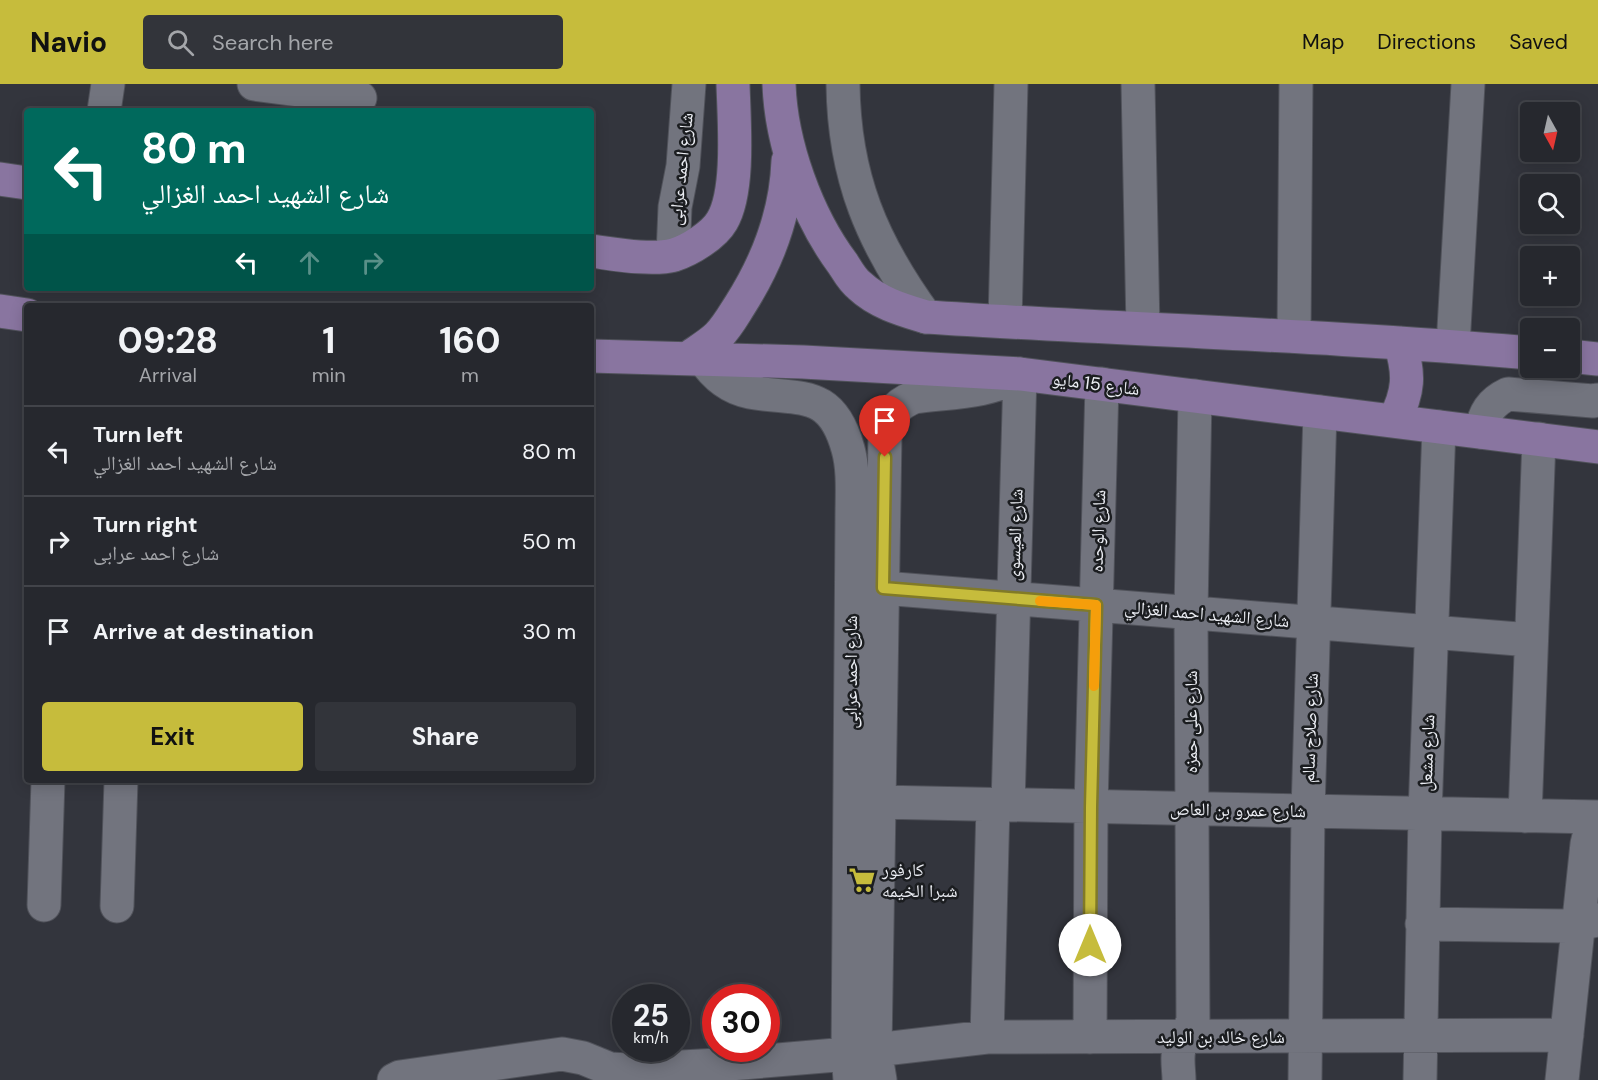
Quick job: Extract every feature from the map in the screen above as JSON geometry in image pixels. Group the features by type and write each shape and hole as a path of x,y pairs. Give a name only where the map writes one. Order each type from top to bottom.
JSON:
{"main road":[{"path":"779,86 789,148 800,185 816,221 836,255 859,286 894,308 926,318 1294,336 1520,352"},
{"path":"594,251 638,257 673,255 693,245 722,223 732,190 734,99"},
{"path":"696,358 728,324 752,286 770,246 782,215 789,148"},
{"path":"0,179 24,183"},
{"path":"0,311 24,315"},
{"path":"1394,421 1403,403 1407,383 1406,362 1400,343"},
{"name":"شارع 15 مايو","path":"594,356 803,362 1020,374 1598,447"},
{"path":"1580,357 1598,359"}],"street":[{"path":"104,108 108,84"},
{"path":"254,84 360,98"},
{"name":"شارع احمد عرابى","path":"673,255 675,207 684,156 689,84"},
{"path":"843,84 843,116 850,160 862,202 879,243 900,282 926,318"},
{"path":"1005,321 1011,84"},
{"path":"1138,84 1143,328"},
{"path":"1294,336 1296,84"},
{"path":"1453,346 1468,84"},
{"name":"شارع احمد عرابى","path":"696,358 717,376 738,389 804,398 820,405 833,417 842,431 849,451 863,1066"},
{"name":"شارع احمد عرابى","path":"863,1066 879,802 885,435 891,415 897,407 914,397 990,387 1020,374"},
{"name":"شارع العيسوى","path":"987,1037 1014,598 1020,374"},
{"name":"شارع الوحده","path":"1090,1037 1091,807 1102,384"},
{"path":"1481,432 1488,408 1497,399 1508,394 1598,400"},
{"name":"شارع على حمزه","path":"1179,1080 1180,1045 1192,1020 1191,613 1195,396"},
{"name":"شارع صلاح سالم","path":"1305,1080 1308,811 1320,412"},
{"name":"شارع مشعل","path":"1420,1080 1425,814 1439,427"},
{"path":"1525,816 1539,439"},
{"name":"شارع الشهيد احمد الغزالي","path":"883,588 1531,640"},
{"path":"44,905 48,783"},
{"path":"117,906 121,783"},
{"name":"شارع عمرو بن العاص","path":"879,802 1598,818"},
{"path":"1562,1080 1567,1035 1586,963 1587,844 1598,818"},
{"path":"1422,924 1568,926 1588,922"},
{"name":"شارع خالد بن الوليد","path":"397,1078 504,1071 562,1054 583,1058 610,1069 650,1075 863,1066 987,1037 1567,1035"}],"slow traffic":[{"path":"1040,601 1096,605 1094,686"}],"place":[{"name":"كارفور شبرا الخيمه","path":"862,880"}],"route":[{"path":"885,457 883,588 1096,605 1090,945"}]}
